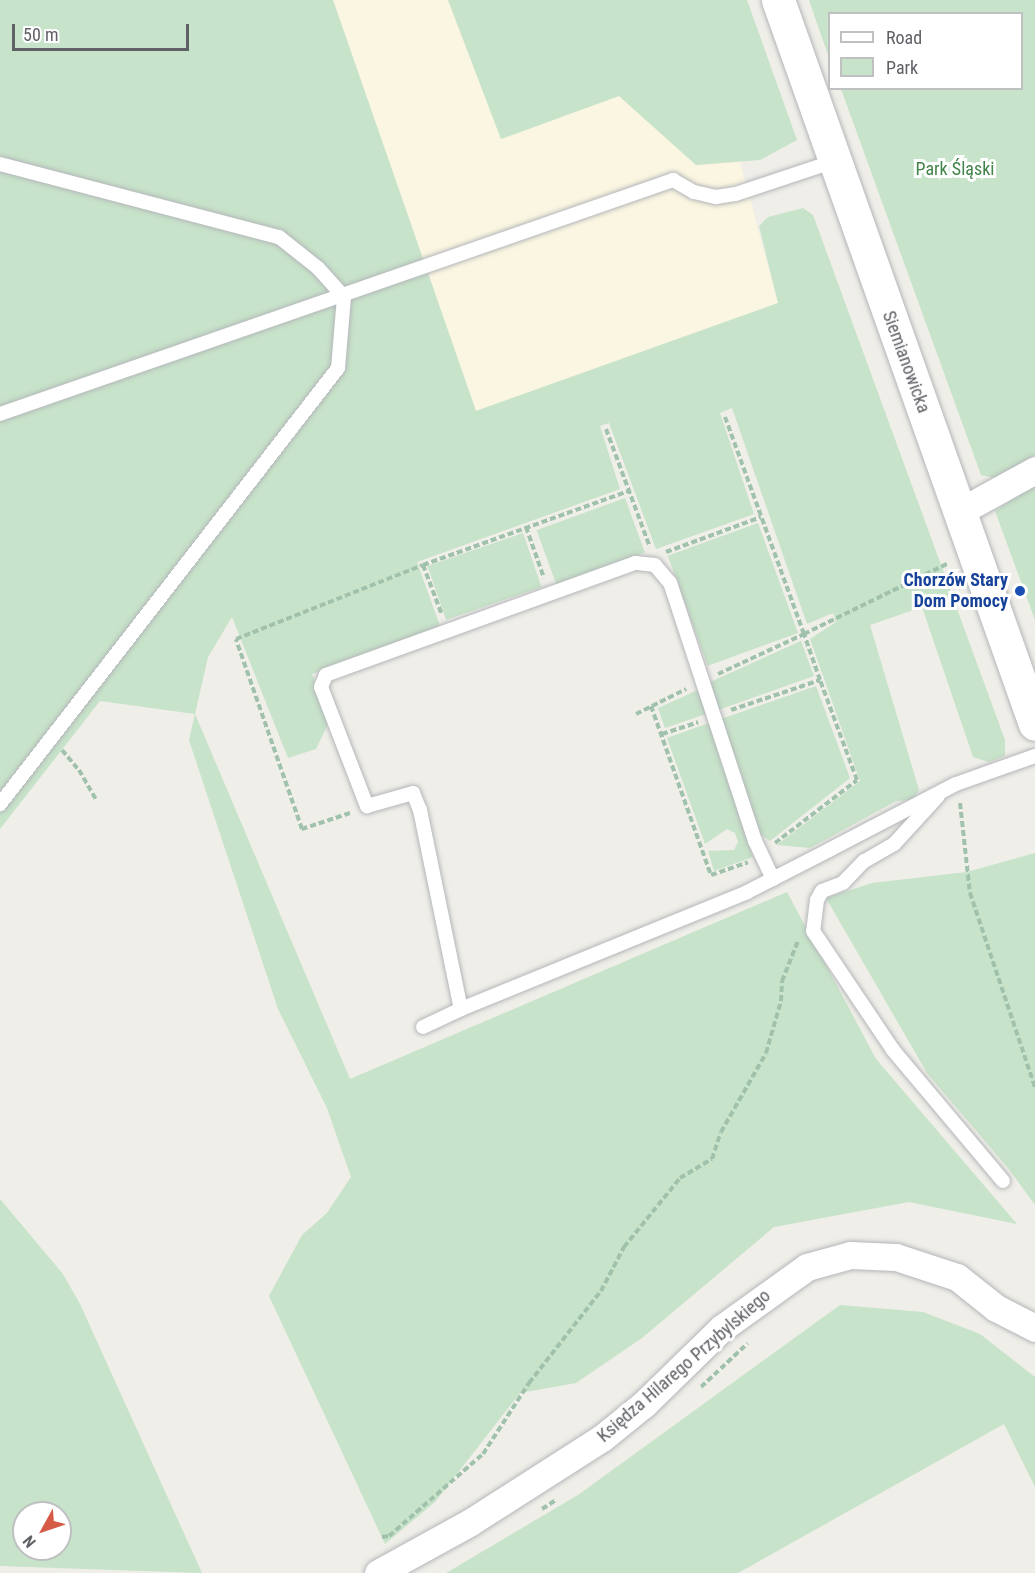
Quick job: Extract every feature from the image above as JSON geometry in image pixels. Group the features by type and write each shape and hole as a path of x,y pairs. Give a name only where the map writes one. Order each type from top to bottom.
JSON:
{"street":[{"name":"Siemianowicka","path":"778,0 1035,724"},
{"path":"959,512 1035,470"},
{"name":"Księdza Hilarego Przybylskiego","path":"378,1573 469,1523 602,1438 644,1404 723,1328 807,1267 850,1255 896,1257 957,1277 996,1308 1035,1328"}],"lane":[{"path":"0,414 344,297 674,180 694,192 716,197 736,194 835,161"},
{"path":"0,164 279,237 318,268 344,297 338,368 0,804"},
{"path":"461,1009 420,810 414,793 367,806 321,687 326,675 447,629 635,563 655,565 670,583 755,841 773,879"},
{"path":"423,1027 773,879 941,792 1035,756"},
{"path":"941,792 894,844 864,861 843,883 822,891 813,931 826,955 880,1032 1003,1181"}],"path":[{"path":"725,417 857,780 774,843"},
{"path":"606,429 655,565"},
{"path":"655,565 665,552 761,517"},
{"path":"526,528 550,592"},
{"path":"706,679 956,560"},
{"path":"423,565 447,629"},
{"path":"719,715 820,680"},
{"path":"636,714 696,684"},
{"path":"651,706 711,875 754,860"},
{"path":"662,734 707,719"},
{"path":"49,741 79,770 96,800"},
{"path":"960,804 970,893 1035,1088"},
{"path":"382,1537 389,1536 483,1454 529,1383 601,1291 624,1247 680,1178 712,1159 721,1132 766,1053 781,1001 785,971 796,945 814,919"},
{"path":"692,1395 750,1341"},
{"path":"537,1512 565,1494"}],"shaded area":[{"path":"333,0 448,0 501,139 619,96 696,165 740,162 778,303 476,411"}],"green space":[{"path":"0,0 333,0 476,411 778,303 759,226 768,217 803,208 813,215 1005,740 1005,756 989,762 973,757 922,607 870,625 919,790 913,800 896,801 810,848 777,845 860,781 810,639 836,622 833,613 807,624 732,408 720,413 754,514 656,549 609,423 600,426 620,489 417,562 440,626 312,674 329,722 316,749 288,758 232,617 208,657 195,714 100,701 0,829"},
{"path":"448,0 747,0 797,140 760,160 696,165 619,96 501,139"},
{"name":"Park Śląski","path":"809,0 1035,0 1035,455 995,478 981,475 841,90 1023,90 1023,12 828,12 828,55"},
{"path":"1035,484 1035,620 995,511"},
{"path":"625,498 645,553 557,585 537,530"},
{"path":"758,523 798,633 708,666 668,556"},
{"path":"523,533 542,587 446,620 428,566"},
{"path":"801,641 814,676 718,710 708,683"},
{"path":"816,686 850,778 770,841 760,834 721,719"},
{"path":"698,690 706,714 665,728 658,708"},
{"path":"195,714 350,1079 787,892 876,1059 1017,1224 909,1202 774,1227 642,1338 576,1383 520,1393 435,1502 385,1544 269,1296 302,1235 327,1213 351,1177 327,1108 278,1009 189,740"},
{"path":"709,723 753,857 714,871 708,851 734,850 738,842 735,833 727,829 705,844 667,738"},
{"path":"1035,853 1035,1205 1008,1168 927,1073 826,898 872,883 967,872"},
{"path":"0,1199 63,1274 80,1304 202,1573 0,1566"},
{"path":"840,1305 923,1312 980,1334 1035,1377 1035,1487 1004,1424 738,1573 446,1573 578,1495"}],"place":[{"name":"Chorzów Stary Dom Pomocy","path":"1020,591"}]}
